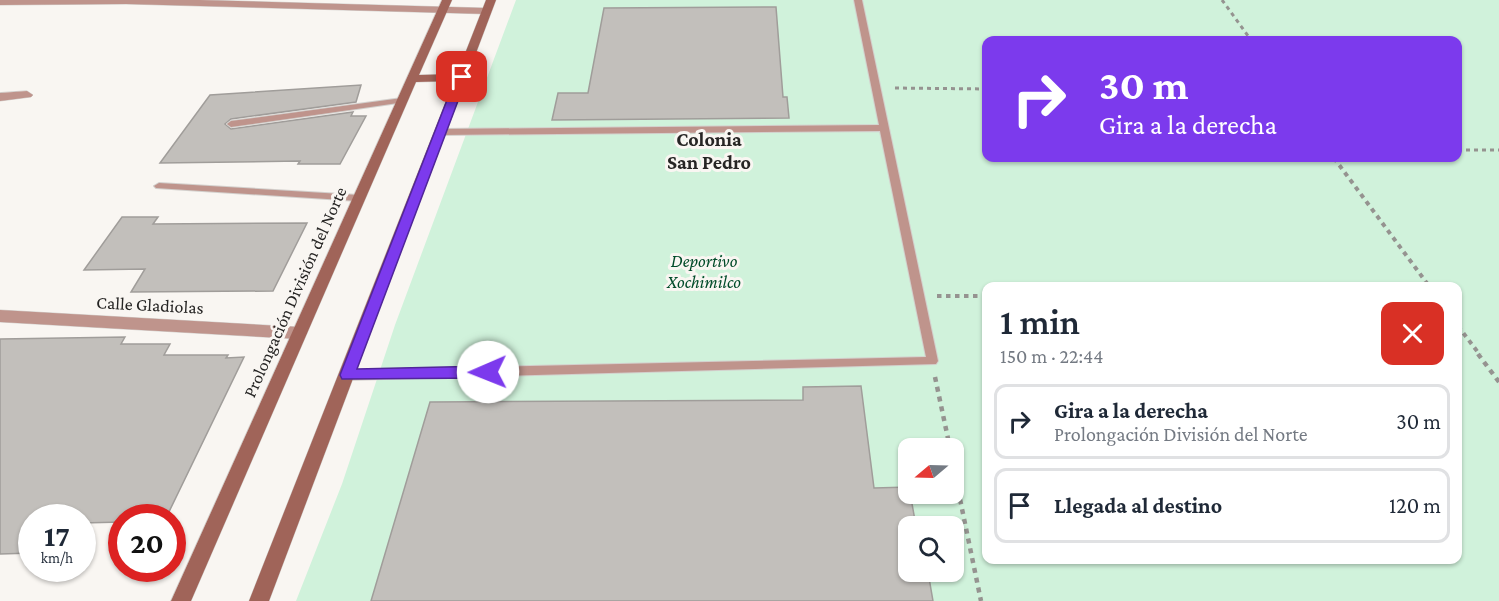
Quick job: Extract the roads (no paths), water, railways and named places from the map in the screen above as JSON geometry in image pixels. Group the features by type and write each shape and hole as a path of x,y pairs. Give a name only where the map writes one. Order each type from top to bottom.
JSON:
{"main road":[{"name":"Prolongación División del Norte","path":"182,601 444,6"},
{"path":"259,601 489,6"},
{"path":"412,79 462,77"}],"street":[{"path":"0,2 126,1 489,6"},
{"path":"0,97 27,95"},
{"name":"Calle Gladiolas","path":"0,316 299,333"}],"lane":[{"path":"348,375 932,361 858,0"},
{"path":"231,123 402,100"},
{"path":"440,132 884,128"},
{"path":"159,186 358,198"}],"district":[{"name":"Colonia San Pedro","path":"709,150"}],"park label":[{"name":"Deportivo Xochimilco","path":"704,271"}]}
